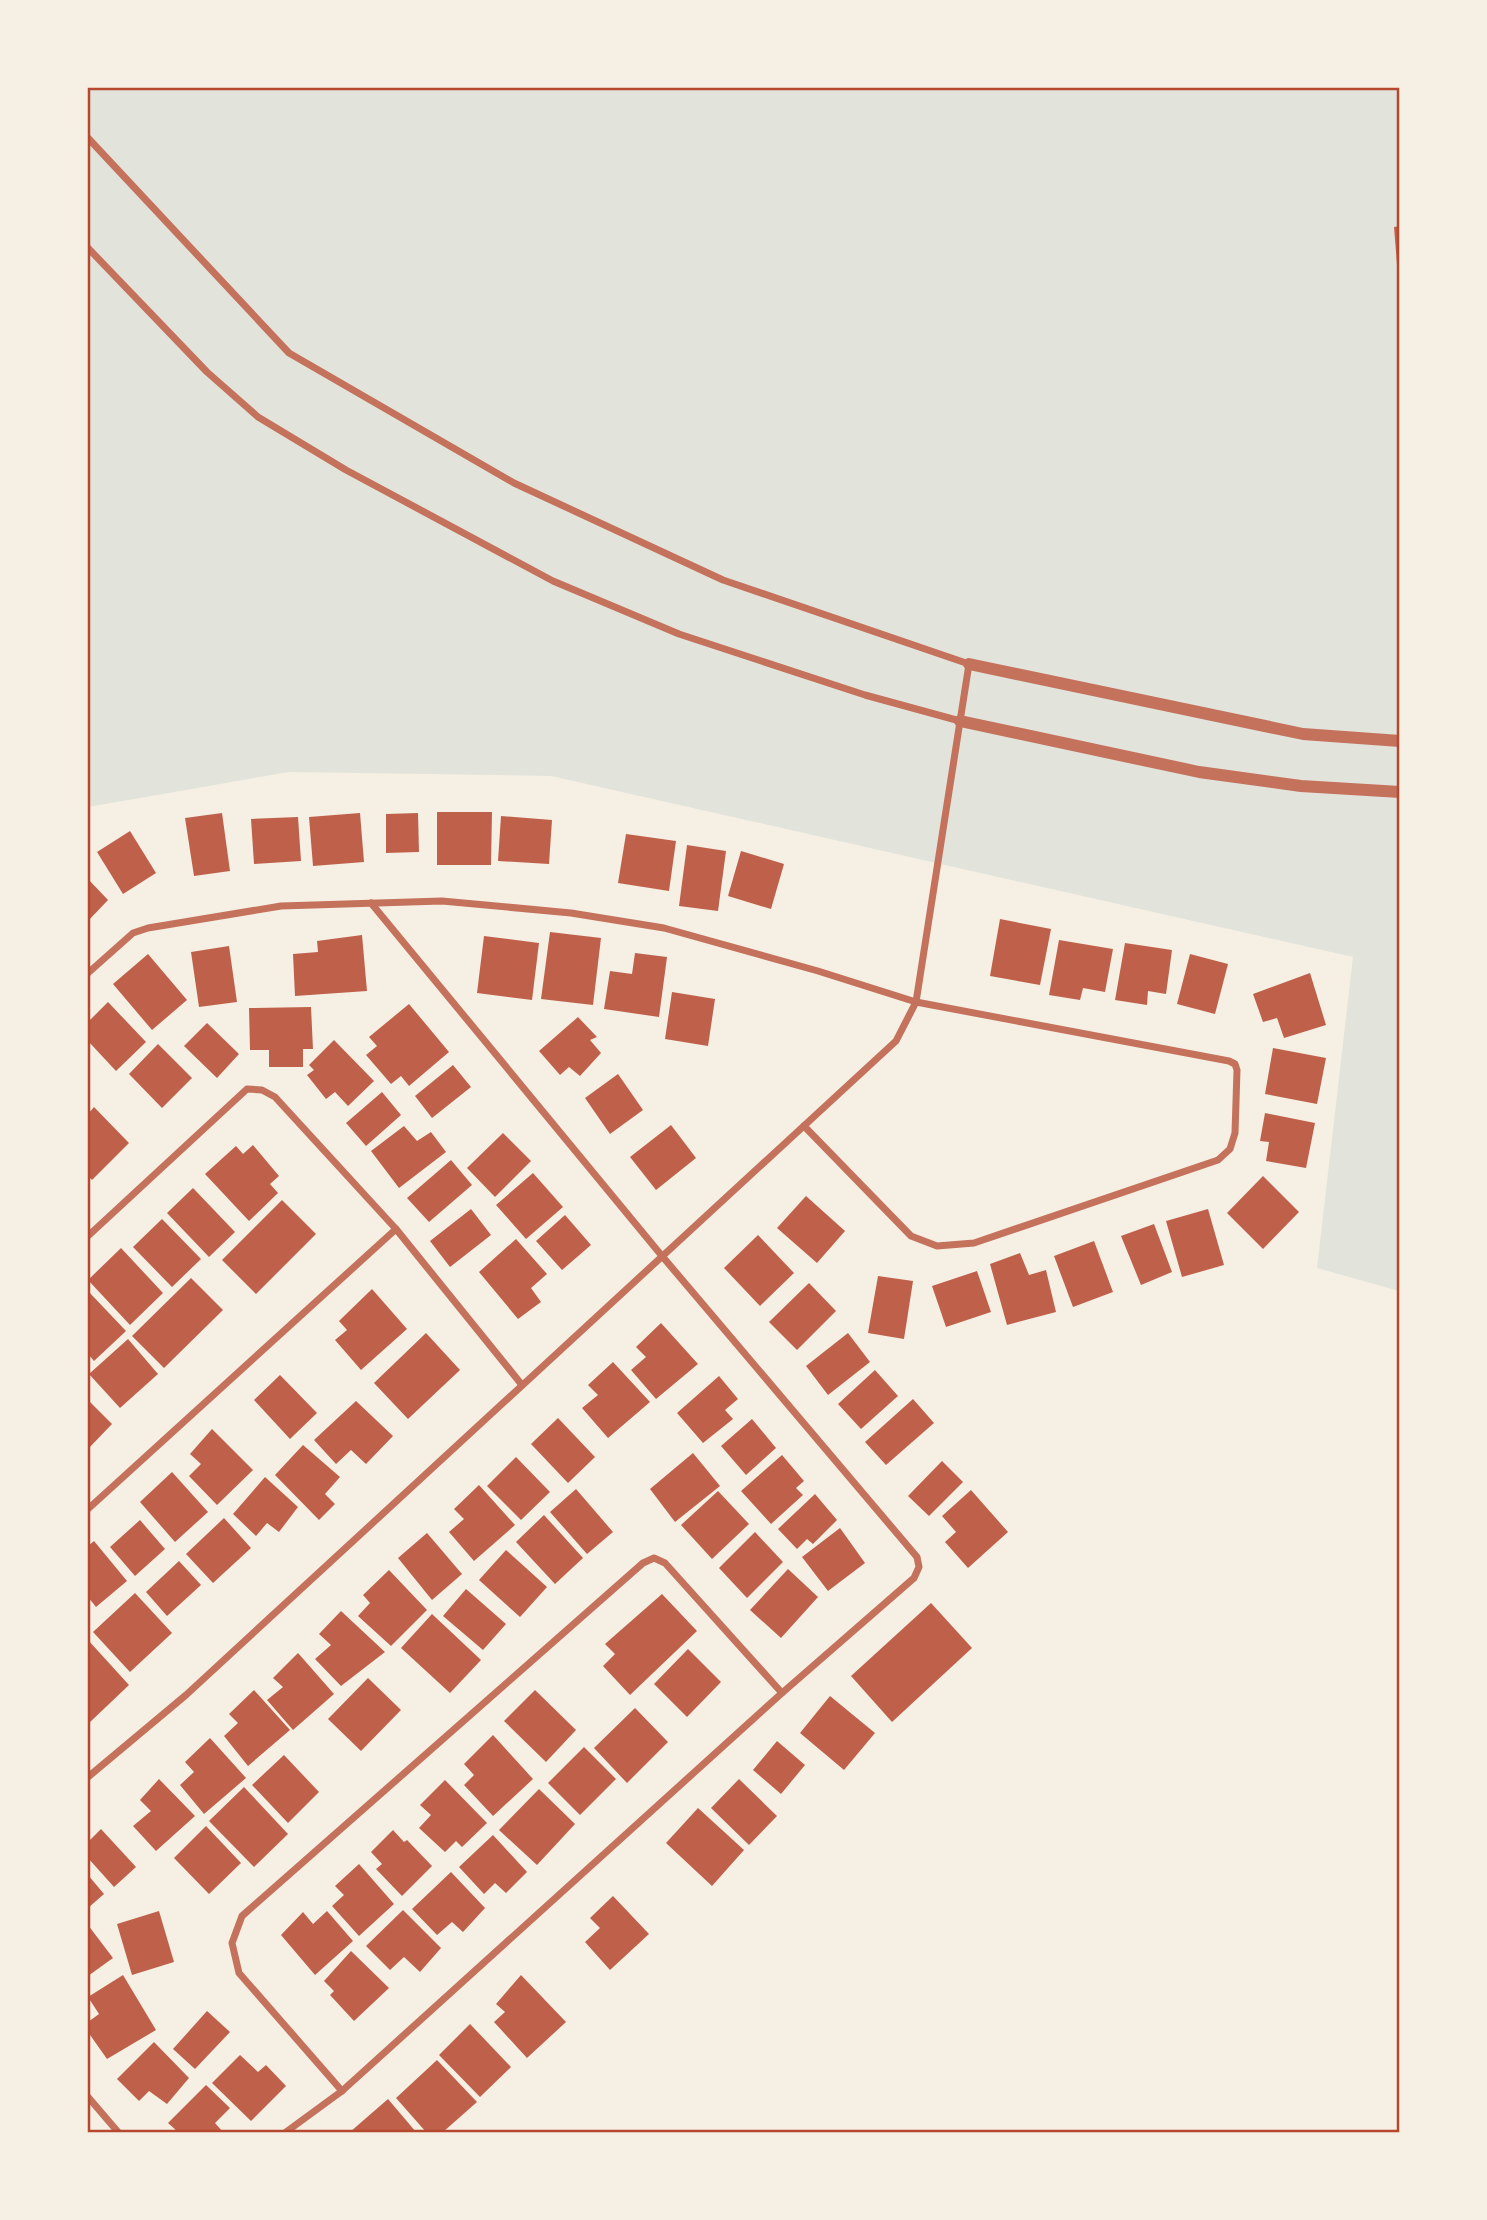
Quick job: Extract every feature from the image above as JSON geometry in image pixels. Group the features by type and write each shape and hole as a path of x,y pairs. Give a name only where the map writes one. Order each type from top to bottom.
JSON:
{"street":[{"path":"88,138 289,353 514,483 723,580 969,664 1303,734 1399,741"},
{"path":"88,247 207,372 258,417 358,477 554,582 679,634 864,695 960,721 1199,772 1301,786 1399,793"},
{"path":"88,1777 186,1695 896,1041 916,1002 969,664"},
{"path":"88,973 133,933 148,928 281,906 455,902 571,913 664,928 818,971 916,1002 1229,1061 1235,1064 1237,1070 1235,1133 1230,1149 1218,1160 974,1243 937,1247 911,1236 804,1126"},
{"path":"286,2133 342,2091 782,1693 914,1578 919,1567 917,1557 662,1256 371,903"},
{"path":"88,1236 247,1089 262,1090 275,1097 396,1229 522,1385"},
{"path":"88,1509 396,1229"},
{"path":"342,2091 239,1973 232,1943 242,1916 643,1563 654,1558 665,1563 782,1693"},
{"path":"88,2097 118,2133"}],"shaded area":[{"path":"88,88 1399,88 1399,1291 1317,1268 1353,957 551,776 289,772 88,807"}],"building":[{"path":"1400,226 1400,277 1398,277 1394,227"},
{"path":"437,812 492,812 491,865 437,865"},
{"path":"222,813 230,871 194,876 185,818"},
{"path":"360,813 364,862 313,866 309,817"},
{"path":"418,813 419,852 386,853 386,814"},
{"path":"501,816 552,820 549,864 498,861"},
{"path":"298,817 301,861 254,864 251,819"},
{"path":"130,831 156,873 123,894 97,852"},
{"path":"626,834 676,841 669,891 618,883"},
{"path":"687,845 726,851 718,911 679,906"},
{"path":"741,851 784,864 771,909 728,896"},
{"path":"88,879 108,900 88,921"},
{"path":"1000,919 1051,929 1040,985 990,976"},
{"path":"550,932 601,938 593,1005 541,999"},
{"path":"362,935 367,991 295,996 293,954 318,952 317,941"},
{"path":"484,936 539,943 532,1000 477,993"},
{"path":"1059,940 1113,949 1105,992 1083,988 1080,1000 1049,995"},
{"path":"1125,943 1172,950 1166,994 1148,991 1147,1005 1115,1000"},
{"path":"229,946 237,1002 199,1007 191,952"},
{"path":"635,953 667,957 659,1017 604,1009 610,971 632,974"},
{"path":"148,954 187,1000 152,1030 113,984"},
{"path":"1190,954 1228,964 1215,1014 1177,1004"},
{"path":"1310,973 1326,1025 1284,1038 1277,1018 1263,1022 1253,994"},
{"path":"672,992 715,999 708,1046 665,1039"},
{"path":"108,1002 146,1042 116,1071 88,1041 88,1022"},
{"path":"409,1004 449,1052 409,1086 401,1076 391,1084 366,1055 377,1046 369,1037"},
{"path":"311,1007 313,1049 303,1049 303,1067 269,1067 269,1050 250,1050 249,1008"},
{"path":"578,1017 597,1037 590,1040 601,1053 580,1076 569,1067 560,1075 539,1051"},
{"path":"207,1023 239,1054 217,1078 184,1046"},
{"path":"334,1040 374,1081 348,1106 335,1092 326,1099 307,1075 314,1070 309,1065"},
{"path":"158,1044 192,1078 162,1108 129,1074"},
{"path":"1273,1048 1326,1058 1317,1104 1265,1094"},
{"path":"453,1065 471,1087 432,1118 415,1096"},
{"path":"618,1074 643,1110 610,1134 585,1098"},
{"path":"382,1092 401,1115 366,1146 346,1123"},
{"path":"94,1107 129,1143 92,1180 88,1176 88,1114"},
{"path":"1265,1113 1315,1123 1306,1168 1266,1161 1269,1142 1260,1141"},
{"path":"671,1125 696,1158 656,1190 630,1157"},
{"path":"404,1126 417,1141 431,1132 446,1152 399,1188 371,1151"},
{"path":"503,1133 531,1161 495,1197 467,1168"},
{"path":"253,1145 279,1176 270,1184 278,1193 249,1221 205,1174 236,1146 243,1154"},
{"path":"451,1160 472,1185 429,1222 407,1198"},
{"path":"533,1173 563,1207 526,1239 496,1205"},
{"path":"1263,1176 1299,1212 1263,1249 1227,1213"},
{"path":"193,1188 235,1232 209,1257 167,1213"},
{"path":"806,1196 845,1231 817,1263 777,1228"},
{"path":"282,1200 316,1234 256,1294 222,1260"},
{"path":"471,1209 491,1235 450,1267 430,1241"},
{"path":"1208,1209 1224,1265 1182,1277 1166,1221"},
{"path":"565,1215 591,1245 562,1270 536,1241"},
{"path":"162,1219 201,1259 172,1287 133,1247"},
{"path":"1154,1224 1172,1272 1141,1285 1121,1236"},
{"path":"758,1235 794,1273 760,1306 724,1268"},
{"path":"516,1239 547,1274 531,1288 541,1302 518,1319 479,1272"},
{"path":"1094,1241 1113,1292 1073,1307 1054,1256"},
{"path":"121,1248 163,1293 130,1325 88,1280"},
{"path":"1020,1253 1029,1275 1046,1270 1056,1312 1007,1325 990,1264"},
{"path":"977,1271 991,1312 946,1327 932,1286"},
{"path":"878,1276 913,1281 904,1339 868,1333"},
{"path":"191,1278 223,1310 164,1368 132,1336"},
{"path":"809,1283 836,1311 797,1350 769,1322"},
{"path":"372,1289 407,1329 361,1370 335,1340 347,1330 339,1321"},
{"path":"88,1291 126,1331 94,1361 88,1354"},
{"path":"661,1323 698,1364 656,1399 631,1370 646,1357 636,1347"},
{"path":"426,1333 460,1370 408,1419 374,1383"},
{"path":"848,1333 870,1362 828,1395 806,1366"},
{"path":"128,1339 158,1374 120,1408 89,1374"},
{"path":"613,1362 650,1402 608,1438 582,1408 598,1395 588,1385"},
{"path":"875,1370 898,1396 861,1429 838,1404"},
{"path":"280,1375 317,1413 290,1439 254,1400"},
{"path":"719,1376 738,1399 725,1410 733,1419 703,1443 677,1413"},
{"path":"913,1399 934,1423 886,1465 865,1442"},
{"path":"88,1400 112,1424 88,1449"},
{"path":"356,1401 393,1436 366,1464 351,1450 336,1464 314,1440"},
{"path":"558,1418 595,1457 568,1483 531,1444"},
{"path":"752,1419 776,1448 746,1475 721,1446"},
{"path":"212,1429 253,1470 217,1505 189,1476 201,1464 190,1454"},
{"path":"303,1445 340,1477 325,1494 335,1504 319,1520 275,1475"},
{"path":"693,1453 720,1486 675,1522 650,1489"},
{"path":"782,1455 804,1481 796,1488 803,1495 771,1524 741,1491"},
{"path":"516,1457 550,1492 521,1520 487,1486"},
{"path":"942,1461 963,1482 929,1516 908,1496"},
{"path":"172,1472 208,1512 175,1542 140,1502"},
{"path":"265,1477 298,1507 279,1532 267,1523 256,1536 233,1514"},
{"path":"479,1485 515,1525 474,1561 449,1532 464,1519 454,1509"},
{"path":"576,1489 613,1532 587,1554 550,1512"},
{"path":"971,1490 1008,1532 968,1568 945,1542 956,1532 942,1516"},
{"path":"718,1491 749,1524 712,1559 681,1525"},
{"path":"815,1494 837,1520 813,1544 807,1539 797,1549 778,1529"},
{"path":"544,1515 583,1558 555,1584 516,1542"},
{"path":"224,1518 251,1548 213,1583 186,1554"},
{"path":"140,1520 165,1549 135,1576 110,1547"},
{"path":"840,1528 865,1563 828,1591 802,1557"},
{"path":"755,1532 783,1562 747,1598 719,1568"},
{"path":"427,1533 462,1574 432,1600 398,1558"},
{"path":"94,1541 127,1581 96,1607 88,1597 88,1546"},
{"path":"506,1550 547,1587 520,1617 479,1580"},
{"path":"179,1561 201,1585 167,1616 146,1592"},
{"path":"788,1569 818,1597 781,1638 750,1610"},
{"path":"389,1570 427,1610 391,1646 358,1616 370,1603 363,1595"},
{"path":"466,1589 506,1624 483,1650 443,1616"},
{"path":"135,1593 172,1633 130,1672 93,1632"},
{"path":"662,1594 697,1631 630,1695 603,1666 615,1654 605,1644"},
{"path":"931,1603 972,1648 892,1722 851,1676"},
{"path":"341,1611 385,1652 341,1686 315,1659 331,1645 319,1634"},
{"path":"432,1614 481,1660 450,1693 401,1648"},
{"path":"88,1640 129,1685 88,1724"},
{"path":"688,1649 721,1682 687,1717 654,1684"},
{"path":"298,1653 334,1694 293,1730 267,1700 283,1687 273,1678"},
{"path":"368,1678 401,1710 361,1751 328,1719"},
{"path":"254,1690 290,1730 248,1766 224,1736 238,1723 229,1714"},
{"path":"535,1690 576,1730 546,1762 504,1721"},
{"path":"830,1696 875,1733 844,1770 800,1733"},
{"path":"635,1708 668,1742 627,1783 594,1748"},
{"path":"493,1735 533,1779 493,1816 464,1785 474,1775 464,1764"},
{"path":"210,1738 246,1778 204,1814 180,1785 194,1772 185,1762"},
{"path":"777,1741 805,1765 781,1794 753,1770"},
{"path":"584,1747 616,1779 580,1815 548,1783"},
{"path":"284,1755 319,1792 288,1823 252,1785"},
{"path":"159,1779 195,1816 156,1851 133,1826 151,1811 140,1800"},
{"path":"739,1779 777,1816 749,1845 711,1808"},
{"path":"445,1780 487,1823 462,1847 456,1841 445,1852 419,1828 431,1815 420,1805"},
{"path":"244,1787 288,1834 254,1867 209,1821"},
{"path":"539,1789 575,1824 537,1865 499,1830"},
{"path":"698,1808 744,1850 712,1886 666,1843"},
{"path":"206,1826 241,1863 209,1894 174,1858"},
{"path":"101,1829 136,1867 114,1887 88,1858 88,1842"},
{"path":"393,1830 404,1842 407,1840 432,1866 402,1896 376,1869 382,1864 371,1852"},
{"path":"493,1835 527,1872 506,1893 495,1883 484,1894 459,1867"},
{"path":"359,1864 394,1904 359,1936 332,1906 344,1895 335,1886"},
{"path":"451,1872 485,1908 463,1932 452,1922 437,1935 412,1909"},
{"path":"88,1875 104,1894 88,1908"},
{"path":"613,1896 649,1934 610,1970 585,1942 600,1928 590,1918"},
{"path":"403,1910 441,1948 420,1972 404,1957 390,1970 366,1946"},
{"path":"159,1911 174,1962 132,1975 117,1924"},
{"path":"327,1911 353,1941 315,1975 281,1935 303,1912 313,1924"},
{"path":"88,1925 113,1958 88,1976"},
{"path":"351,1951 389,1988 354,2021 330,1995 334,1991 324,1981"},
{"path":"123,1975 156,2030 107,2059 88,2032 88,2022 99,2014 88,1997"},
{"path":"521,1975 566,2022 527,2058 494,2022 505,2012 496,2004"},
{"path":"207,2011 230,2032 195,2069 173,2049"},
{"path":"470,2024 511,2067 480,2097 439,2055"},
{"path":"154,2042 189,2078 167,2104 149,2091 139,2101 117,2079"},
{"path":"240,2055 258,2072 266,2065 286,2086 251,2121 212,2083"},
{"path":"437,2060 477,2102 443,2132 426,2132 396,2098"},
{"path":"206,2085 230,2108 215,2123 223,2132 178,2132 168,2123"},
{"path":"388,2099 416,2132 350,2132"}]}
